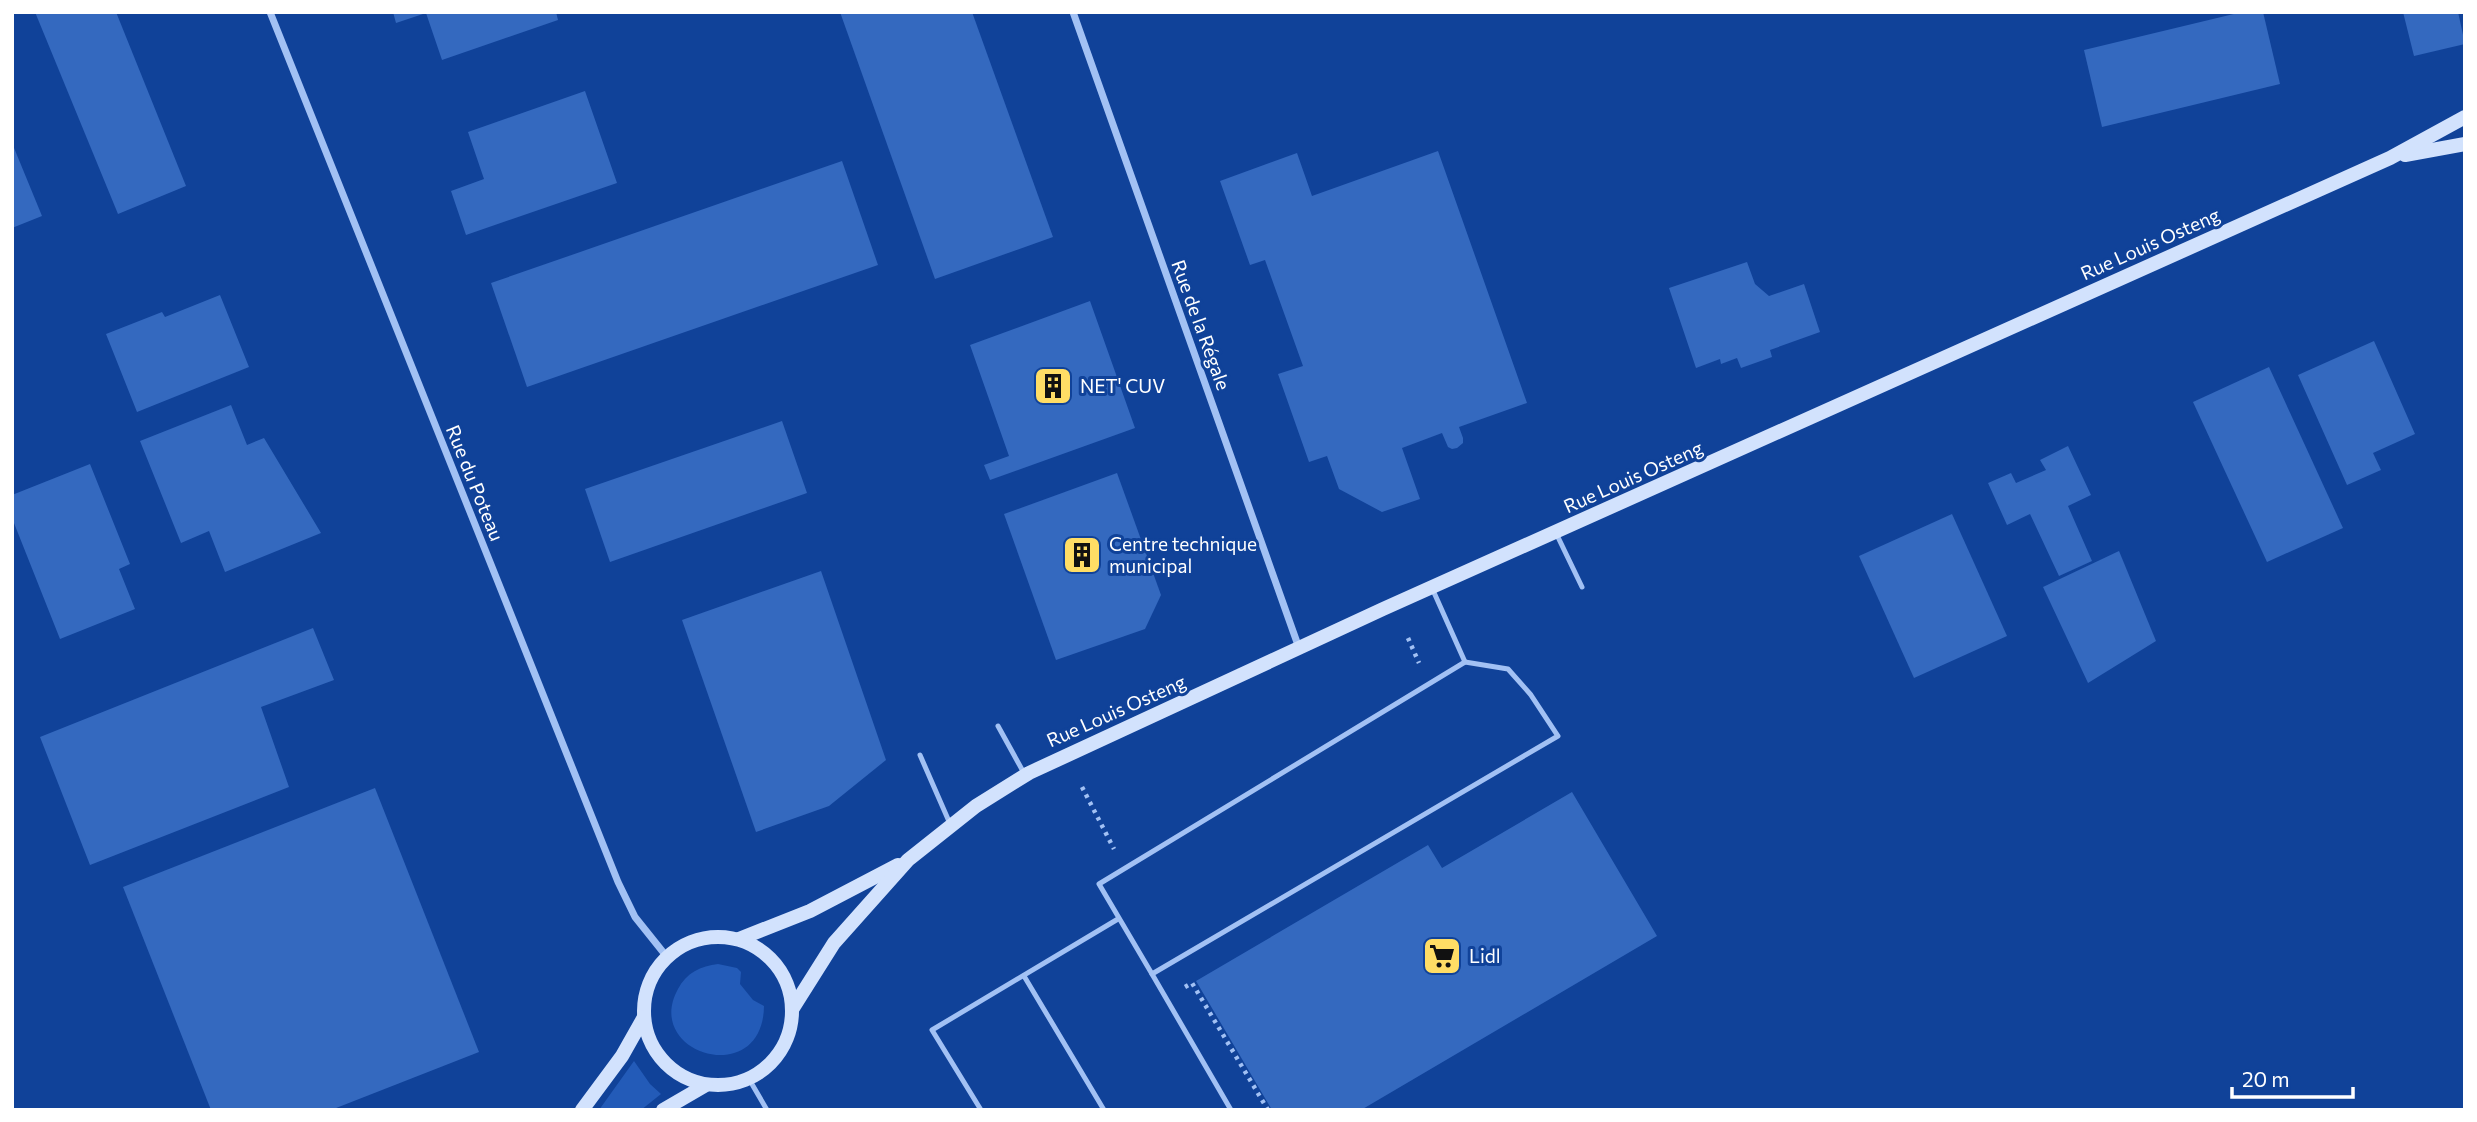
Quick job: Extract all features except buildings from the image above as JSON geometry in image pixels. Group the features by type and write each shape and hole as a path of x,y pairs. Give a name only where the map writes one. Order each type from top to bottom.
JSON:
{"street":[{"name":"Rue du Poteau","path":"270,12 618,883 635,917 667,957"},
{"name":"Rue de la Régale","path":"1073,12 1300,648"},
{"name":"Rue Louis Osteng","path":"793,1008 834,943 908,860 976,806 1025,775 1065,754 1432,588 2390,158 2465,117"},
{"name":"Rue Louis Osteng","path":"2390,158 2465,144"},
{"name":"Rue Louis Osteng","path":"739,939 810,911 908,860"},
{"path":"713,937 739,939 760,949 777,965 788,985 793,1008 791,1031 782,1051 768,1067 749,1079 727,1085 706,1085 684,1077 666,1064 652,1046 645,1025 644,1002 652,978 667,957 688,943 713,937"},
{"path":"582,1110 622,1056 645,1017"},
{"path":"663,1110 706,1085"}],"lane":[{"path":"1556,533 1582,587"},
{"path":"1432,588 1465,662"},
{"path":"1152,974 1558,736 1531,695 1508,669 1465,662 1099,884 1231,1110"},
{"path":"998,726 1025,775"},
{"path":"920,755 951,826"},
{"path":"981,1110 932,1030 1118,919"},
{"path":"1024,976 1104,1110"},
{"path":"749,1079 767,1110"}],"path":[{"path":"1408,638 1428,684"},
{"path":"1082,788 1118,856"},
{"path":"1186,986 1192,983 1268,1110"}],"shaded area":[{"path":"718,964 737,968 741,972 740,984 753,1000 764,1006 759,1032 745,1048 727,1055 707,1053 689,1045 676,1031 671,1012 678,989 685,979 706,966"},
{"path":"634,1061 650,1084 661,1094 641,1110 599,1110"}],"place":[{"name":"NET' CUV","path":"1053,386"},
{"name":"Centre technique municipal","path":"1082,555"},
{"name":"Lidl","path":"1442,956"}]}
